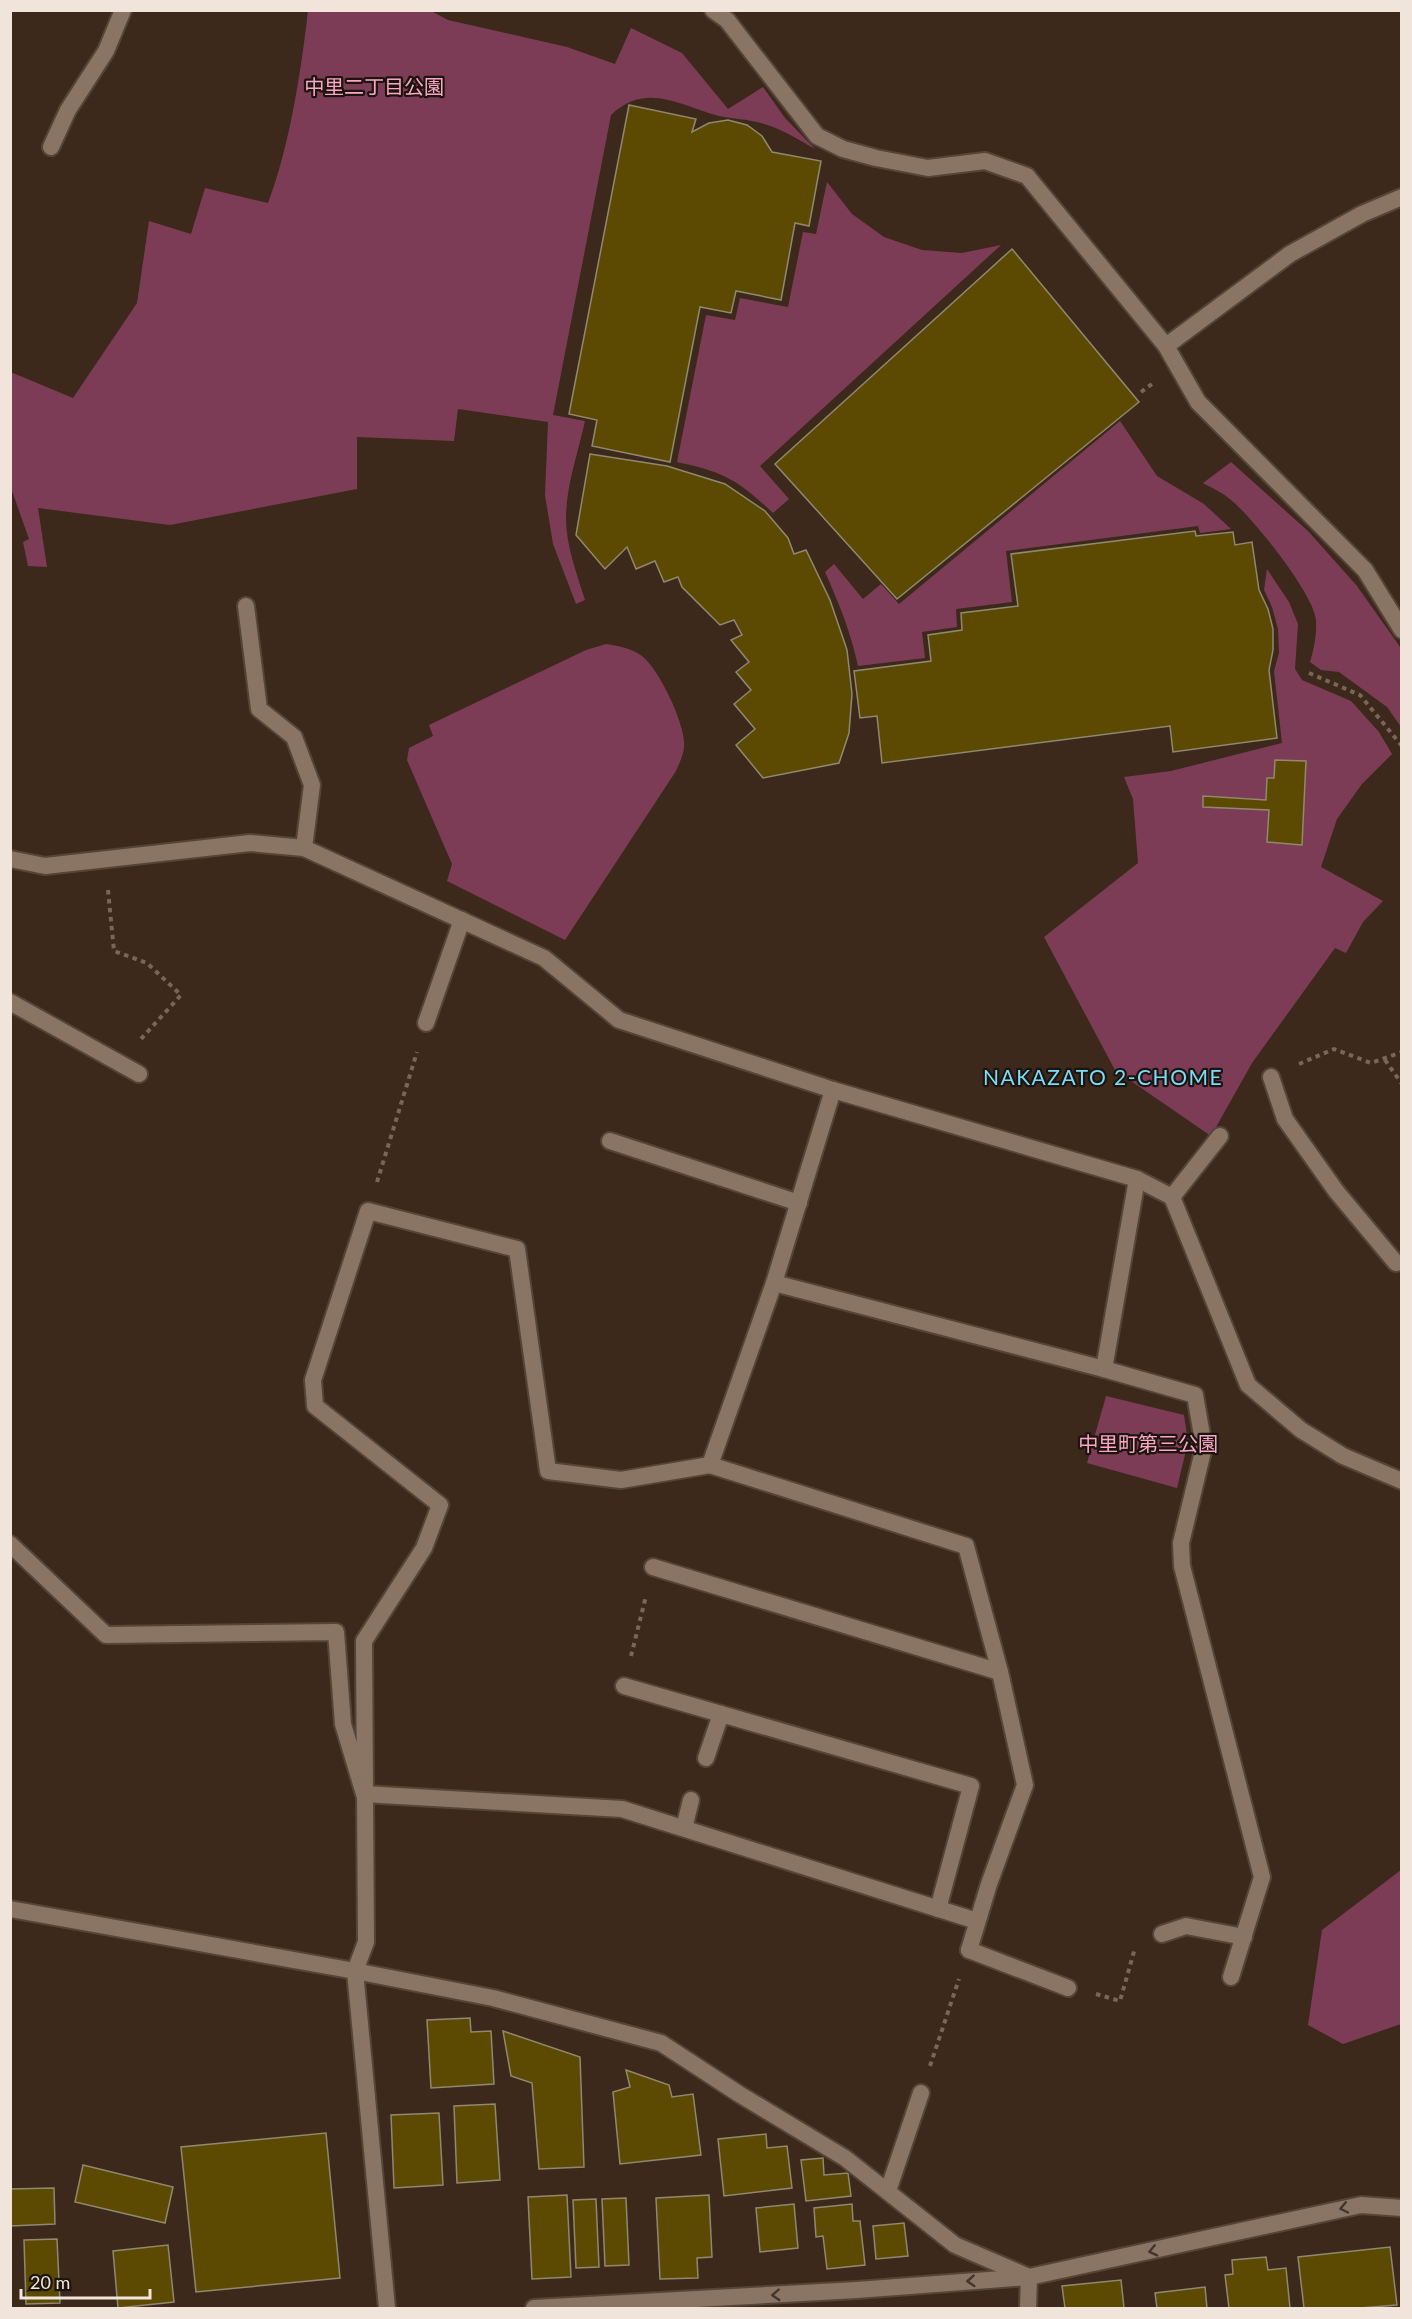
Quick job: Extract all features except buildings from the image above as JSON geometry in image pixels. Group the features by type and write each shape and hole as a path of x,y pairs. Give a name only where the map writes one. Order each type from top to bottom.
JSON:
{"street":[{"path":"51,147 68,110 106,51 123,10"},
{"path":"713,10 727,20 817,136 843,149 928,168 984,161 1026,176 1166,346 1198,402 1365,570 1401,630"},
{"path":"1166,346 1290,254 1362,214 1401,197"},
{"path":"246,606 259,709 294,737 312,785 304,848"},
{"path":"10,859 45,866 250,843 304,848 544,958 619,1020 833,1090 1137,1179 1172,1197 1248,1385 1301,1430 1343,1456 1401,1481"},
{"path":"426,1023 462,920"},
{"path":"10,1002 139,1074"},
{"path":"1271,1077 1285,1119 1336,1191 1395,1263"},
{"path":"710,1465 774,1283 833,1090"},
{"path":"1172,1197 1220,1136"},
{"path":"610,1141 799,1203"},
{"path":"1104,1369 1137,1179"},
{"path":"387,2308 355,1971 366,1942 364,1641 424,1548 440,1504 315,1406 313,1380 368,1211 517,1249 548,1471 621,1479 710,1465 966,1546 1000,1672 1025,1785 969,1950 1068,1988"},
{"path":"774,1283 1195,1395 1204,1447 1181,1543 1182,1566 1262,1877 1231,1977"},
{"path":"10,1544 106,1635 336,1632 343,1724 364,1794"},
{"path":"653,1567 1000,1672"},
{"path":"624,1686 971,1786 938,1909"},
{"path":"706,1758 721,1714"},
{"path":"364,1794 622,1809 977,1921"},
{"path":"684,1828 691,1800"},
{"path":"10,1910 355,1971 493,1998 661,2043 739,2094 845,2158 955,2246 1029,2277"},
{"path":"1162,1934 1186,1926 1244,1937"},
{"path":"888,2191 921,2093"},
{"path":"534,2308 857,2290 1029,2277 1361,2205 1401,2208"},
{"path":"1028,2308 1029,2277"}],"path":[{"path":"1309,673 1360,695 1401,746"},
{"path":"107,880 114,951 147,963 181,995 119,1063"},
{"path":"368,1211 426,1023"},
{"path":"1385,1060 1401,1084"},
{"path":"624,1686 653,1567"},
{"path":"1068,1988 1120,2001 1135,1948 1162,1934"},
{"path":"921,2093 969,1950"}],"green space":[{"name":"中里二丁目公園","path":"308,11 431,11 448,20 567,47 615,64 631,28 682,53 728,109 763,87 785,118 815,149 768,125 719,116 664,99 637,99 611,115 553,415 585,421 570,482 566,528 575,570 585,600 576,604 553,544 545,495 548,422 458,409 454,441 357,437 357,489 170,525 38,508 47,567 28,566 23,542 29,539 11,488 11,374 73,398 137,303 149,221 191,234 205,188 268,203 288,133"},
{"path":"827,182 852,214 884,237 922,250 962,253 1001,245 760,466 789,499 773,513 730,479 677,462 706,315 735,320 740,298 788,307 803,232 816,234"},
{"path":"1120,421 1157,476 1204,504 1231,529 1200,533 1198,526 1006,551 1012,602 956,609 957,627 922,632 925,658 858,666 844,618 825,572 834,564 863,599 881,584 899,604"},
{"path":"1231,462 1308,531 1357,586 1402,650 1401,727 1387,707 1339,672 1321,670 1310,662 1315,641 1316,620 1305,593 1281,557 1241,509 1225,495 1203,483"},
{"path":"1267,569 1289,602 1298,624 1295,669 1302,680 1351,701 1379,732 1392,754 1362,784 1337,819 1321,867 1383,901 1363,922 1346,953 1335,948 1252,1063 1211,1136 1115,1070 1044,937 1138,863 1133,799 1124,777 1171,771 1282,743 1274,671 1279,653 1278,629 1264,590"},
{"path":"606,644 633,651 649,663 664,685 677,713 684,748 676,771 565,940 447,881 452,864 407,760 409,748 433,736 429,725 586,650"},
{"name":"中里町第三公園","path":"1106,1396 1184,1415 1188,1442 1177,1488 1087,1463"},
{"path":"1401,1870 1401,2024 1343,2044 1308,2025 1322,1930"}],"district":[{"name":"NAKAZATO 2-CHOME","path":"1103,1076"}]}
